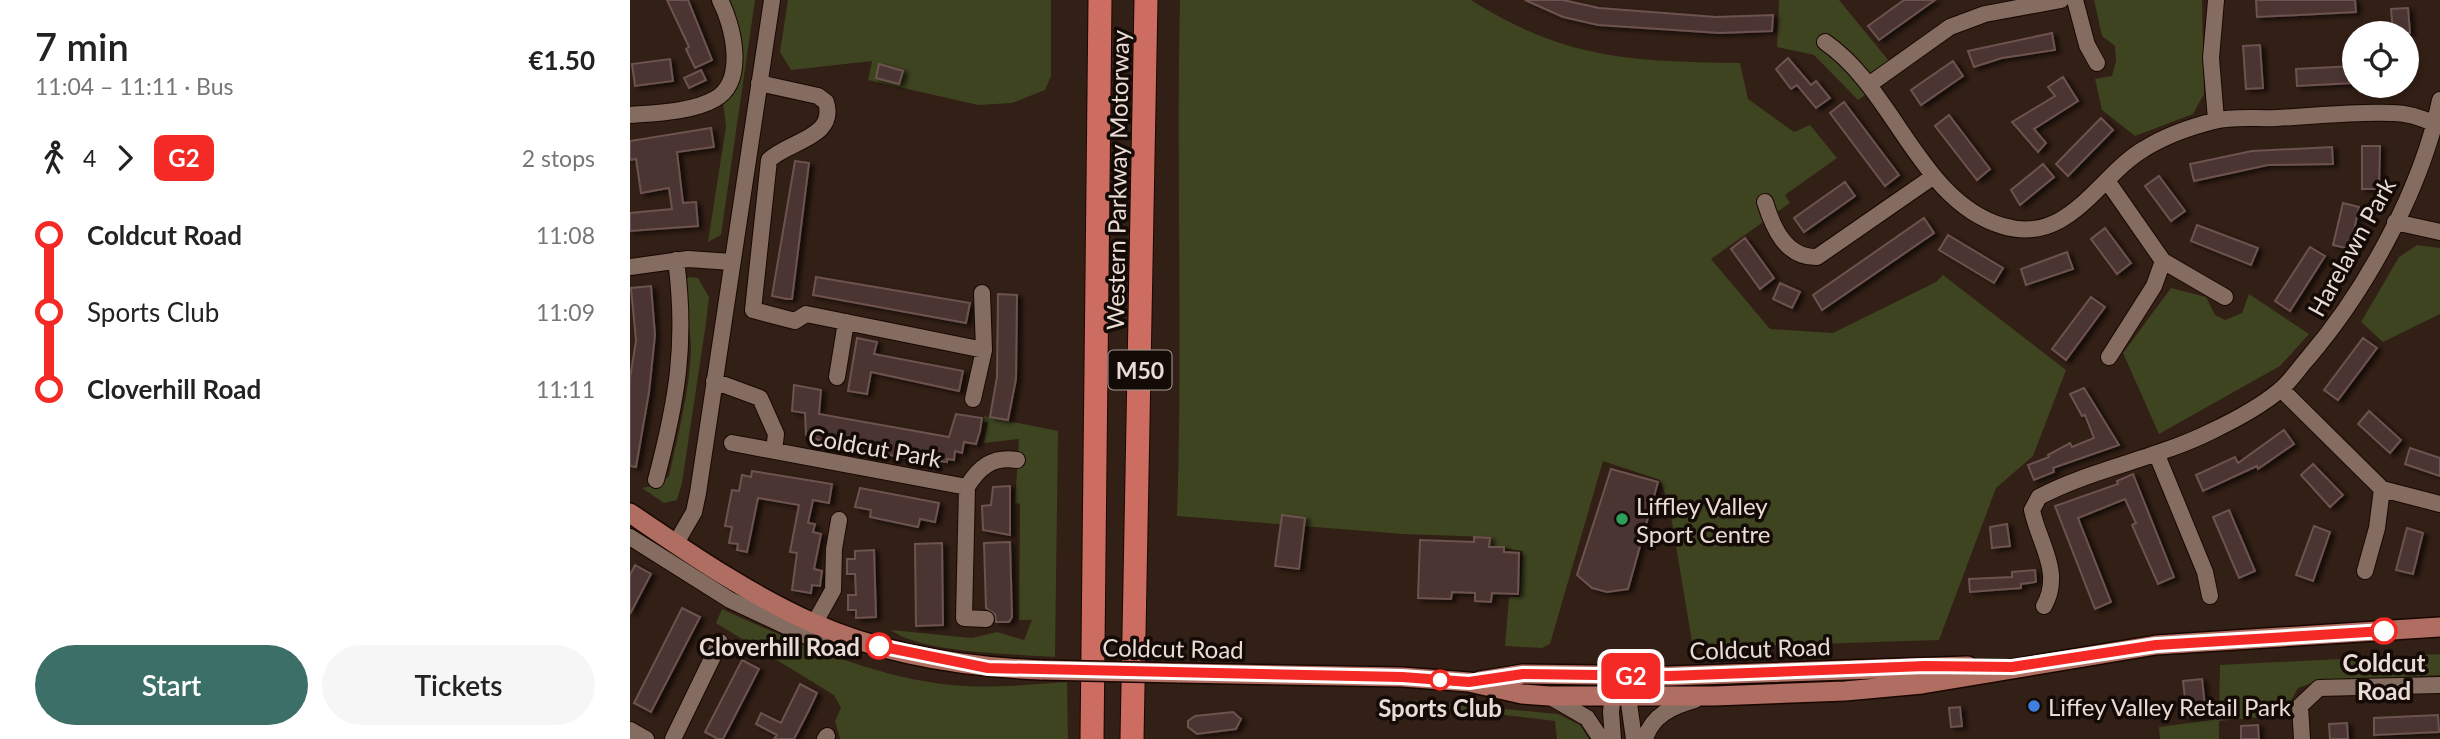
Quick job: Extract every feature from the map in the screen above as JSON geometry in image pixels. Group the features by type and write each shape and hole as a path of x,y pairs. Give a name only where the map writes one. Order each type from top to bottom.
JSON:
{"highway":[{"name":"Western Parkway Motorway","path":"1092,739 1100,0"},
{"name":"Western Parkway Motorway","path":"1132,739 1146,0"}],"main road":[{"name":"Coldcut Road","path":"630,513 741,586 814,624 879,646 953,663 1042,670 1402,677 1469,682 1522,694 1549,696 1714,696 1845,691 1922,684 2156,645 2440,627"},
{"name":"Coldcut Road","path":"1469,682 1523,674 1616,676 1925,666 2012,667"}],"street":[{"path":"630,115 701,104 716,99 724,90 734,61 735,37 720,0"},
{"path":"676,543 696,505 772,0"},
{"path":"1870,84 1950,26 1985,14 2061,0"},
{"path":"2075,0 2087,45 2096,63"},
{"path":"2216,0 2211,58 2216,121"},
{"path":"1825,42 1847,57 1870,84 1934,176 1960,205 2004,227 2031,229 2051,225 2108,183 2142,150 2180,132 2216,121 2395,113 2435,124"},
{"path":"759,83 818,96 826,102 828,116 826,125 780,149 769,160 753,310 795,320 806,314 984,349"},
{"name":"Harelawn Park","path":"2044,606 2052,593 2052,568 2032,510 2039,498 2136,459 2157,455 2212,431 2281,389 2338,323 2395,222 2435,124 2440,100"},
{"path":"1765,202 1772,224 1791,251 1804,257 1816,257 1934,176"},
{"path":"2108,183 2163,261 2225,297"},
{"path":"2395,222 2440,232"},
{"path":"630,267 676,260 732,262"},
{"path":"656,480 677,397 681,356 682,321 676,260"},
{"path":"2109,357 2154,286 2163,261"},
{"path":"973,399 984,349 982,293"},
{"path":"837,377 846,322"},
{"name":"Coldcut Park","path":"714,381 760,398 776,434 774,451"},
{"path":"2281,389 2382,489 2440,504"},
{"name":"Coldcut Park","path":"732,443 967,487"},
{"path":"2157,455 2205,572 2210,596"},
{"name":"Coldcut Park","path":"986,619 964,618 967,487 987,464 1004,459 1017,460"},
{"path":"2365,571 2377,528 2382,489"},
{"path":"814,624 833,590 834,549 839,520"},
{"name":"Coldcut Road","path":"630,537 730,600 811,638 879,646"},
{"path":"673,739 720,642"},
{"path":"1616,676 1619,696 1634,739"},
{"path":"2302,739 2300,706 2319,688 2440,685"},
{"path":"1549,696 1587,718 1601,739"},
{"path":"1613,739 1619,696"},
{"path":"1645,739 1652,723 1662,714 1679,704 1714,696"},
{"path":"630,730 646,739"}],"green space":[{"path":"727,0 755,0 721,235 708,242 726,126 723,102 739,72 742,40"},
{"path":"788,0 1051,0 1051,76 1045,90 1012,103 978,105 868,80 872,61 791,70 780,52"},
{"path":"1180,0 1471,0 1505,20 1569,46 1632,58 1740,63 1748,99 1794,132 1810,125 1837,158 1785,195 1790,203 1711,259 1770,329 1833,333 1936,282 1943,275 2066,370 2033,456 1996,488 1939,640 1693,648 1669,504 1660,480 1603,461 1550,644 1542,648 1505,646 1509,597 1520,597 1523,551 1491,546 1490,537 1403,534 1177,516"},
{"path":"1779,0 1839,0 1898,72 1858,100 1814,55 1777,47"},
{"path":"2094,0 2202,0 2204,94 2193,114 2135,136 2102,110 2095,79 2112,76 2116,61 2115,46 2102,36"},
{"path":"2417,245 2440,248 2440,314 2383,342 2361,322 2399,257"},
{"path":"689,277 698,278 709,297 682,483 677,500 664,503 642,488 660,484 669,476 676,445 690,367 691,342 685,281"},
{"path":"2171,288 2206,297 2215,315 2225,320 2242,313 2249,294 2309,334 2280,366 2159,434 2123,353"},
{"path":"984,416 1058,431 1055,657 945,648 905,638 891,630 972,638 997,632 1024,640 1032,620 1019,620 1020,504 1015,503 1019,439 984,443 988,423 983,422"},
{"path":"722,609 841,659 904,677 967,686 1067,682 1068,739 840,739 835,721 841,708 834,695 716,623"},
{"path":"2440,654 2440,675 2315,682 2298,688 2283,715 2219,721 2219,739 2160,739 2159,727 2219,719 2220,665"},
{"path":"1410,700 1558,714 1580,725 1589,739 1557,739 1555,721 1410,704"}],"building":[{"path":"667,0 688,0 712,60 695,68 686,49 689,47"},
{"path":"1525,0 1563,0 1599,8 1716,17 1773,15 1772,31 1720,33 1598,25 1563,17"},
{"path":"1904,0 1935,0 1879,40 1868,26"},
{"path":"2256,0 2355,0 2356,12 2257,17"},
{"path":"2408,8 2409,21 2392,21 2391,9"},
{"path":"2052,33 2055,50 2002,58 1974,67 1968,51"},
{"path":"2260,45 2263,88 2246,89 2243,46"},
{"path":"1788,58 1811,85 1816,81 1830,98 1816,108 1797,85 1791,89 1776,69"},
{"path":"670,59 673,81 635,86 632,64"},
{"path":"1953,61 1963,76 1921,105 1911,90"},
{"path":"879,64 903,71 899,84 876,78"},
{"path":"2342,67 2342,84 2297,86 2296,69"},
{"path":"701,70 706,80 689,88 684,78"},
{"path":"2063,77 2078,101 2034,129 2046,143 2038,152 2012,122 2055,96 2048,87"},
{"path":"1844,102 1899,175 1885,186 1830,113"},
{"path":"1949,115 1990,169 1977,180 1935,126"},
{"path":"2101,118 2113,130 2068,176 2056,164"},
{"path":"711,128 714,147 677,152 683,203 696,202 698,226 630,231 630,213 672,209 669,188 641,193 636,159 630,160 630,141"},
{"path":"2362,146 2380,146 2379,189 2362,189"},
{"path":"2332,147 2333,164 2268,165 2194,181 2190,164 2252,151"},
{"path":"795,161 809,163 792,299 787,299 772,296"},
{"path":"2043,164 2054,177 2020,205 2011,190"},
{"path":"2159,176 2185,211 2171,221 2145,186"},
{"path":"1845,182 1855,196 1804,232 1794,218"},
{"path":"2343,203 2359,207 2350,249 2333,245"},
{"path":"1924,218 1934,233 1822,310 1813,295"},
{"path":"2197,225 2258,248 2251,265 2191,241"},
{"path":"2105,228 2131,263 2117,274 2091,239"},
{"path":"1948,235 2003,268 1994,283 1939,250"},
{"path":"1745,238 1774,278 1760,289 1731,249"},
{"path":"2310,247 2325,256 2290,311 2275,301"},
{"path":"2067,252 2073,269 2026,285 2021,269"},
{"path":"816,277 970,303 966,323 813,295"},
{"path":"1780,283 1800,292 1792,308 1773,299"},
{"path":"651,286 655,335 649,392 636,467 630,466 630,378 636,341 631,288"},
{"path":"998,294 1017,295 1016,379 1008,420 990,417 997,377"},
{"path":"2091,297 2105,307 2066,360 2052,349"},
{"path":"857,338 877,342 874,354 963,371 959,391 871,372 867,394 848,391"},
{"path":"2363,338 2377,348 2338,400 2324,390"},
{"path":"794,385 821,390 819,414 949,437 956,414 982,418 980,431 976,444 964,442 962,453 955,451 954,460 947,459 947,462 921,458 925,462 824,442 806,435 805,413 792,411"},
{"path":"2084,388 2119,445 2053,468 2054,472 2034,480 2028,465 2049,457 2048,455 2070,443 2072,447 2094,438 2085,415 2082,416 2070,394"},
{"path":"2369,411 2401,440 2390,453 2358,424"},
{"path":"2284,430 2294,444 2258,469 2257,466 2203,491 2196,475 2235,457 2238,463"},
{"path":"2410,448 2440,458 2440,476 2405,464"},
{"path":"2313,464 2343,495 2330,507 2301,475"},
{"name":"Liffley Valley Sport Centre","path":"1611,469 1658,482 1628,589 1607,592 1592,588 1577,575"},
{"path":"752,471 832,484 829,503 813,500 808,523 815,524 813,532 821,534 814,569 822,571 820,586 812,585 811,593 792,590 797,553 790,552 799,505 758,498 747,552 737,550 738,544 729,543 732,527 725,526 732,490 739,491 742,475 751,477"},
{"path":"2133,474 2174,577 2158,584 2132,525 2136,523 2125,499 2078,518 2111,602 2095,609 2055,506 2118,484 2117,481"},
{"path":"1010,486 1010,535 983,530 982,506 991,505 993,487"},
{"path":"860,488 939,503 935,522 920,519 918,527 870,517 871,510 855,507"},
{"path":"2229,510 2255,571 2239,578 2213,517"},
{"path":"1282,515 1305,518 1299,569 1275,566"},
{"path":"2007,524 2010,546 1992,548 1990,527"},
{"path":"2314,526 2330,532 2313,581 2296,575"},
{"path":"2407,528 2423,533 2413,574 2396,570"},
{"path":"1474,537 1490,538 1489,547 1504,547 1504,552 1519,553 1518,594 1492,593 1491,602 1475,601 1475,593 1452,592 1451,599 1418,598 1420,540 1474,542"},
{"path":"1010,542 1012,617 1009,622 996,622 995,614 986,608 984,543"},
{"path":"942,543 943,625 916,626 915,544"},
{"path":"874,550 876,617 856,618 856,610 848,610 848,595 856,595 855,574 847,574 847,559 855,559 855,551"},
{"path":"635,565 651,574 630,614 630,575"},
{"path":"2035,570 2036,582 2021,584 2021,588 1970,592 1969,579 2012,577 2012,572"},
{"path":"682,608 700,617 651,712 634,703"},
{"path":"742,660 759,669 723,739 718,739 705,732"},
{"path":"2202,679 2206,715 2187,717 2183,681"},
{"path":"800,684 817,693 809,710 794,739 774,739 777,735 756,724 761,713 781,723"},
{"path":"1960,707 1962,726 1951,727 1949,708"},
{"path":"1233,712 1241,719 1236,729 1197,734 1188,727 1188,721 1195,716"},
{"path":"2438,715 2439,732 2374,735 2374,718"},
{"path":"2347,723 2348,739 2330,739 2329,724"},
{"path":"2258,725 2259,739 2241,739 2241,726"}],"bus line":[{"name":"G2","path":"879,646 988,668 1402,677 1469,682 1523,674 1669,676 1925,666 2012,667 2156,645 2384,631"}],"place":[{"name":"Liffley Valley Sport Centre","path":"1622,519"},
{"name":"Coldcut Road","path":"2384,631"},
{"name":"Cloverhill Road","path":"879,646"},
{"name":"Sports Club","path":"1440,680"},
{"name":"Liffey Valley Retail Park","path":"2034,706"}]}
